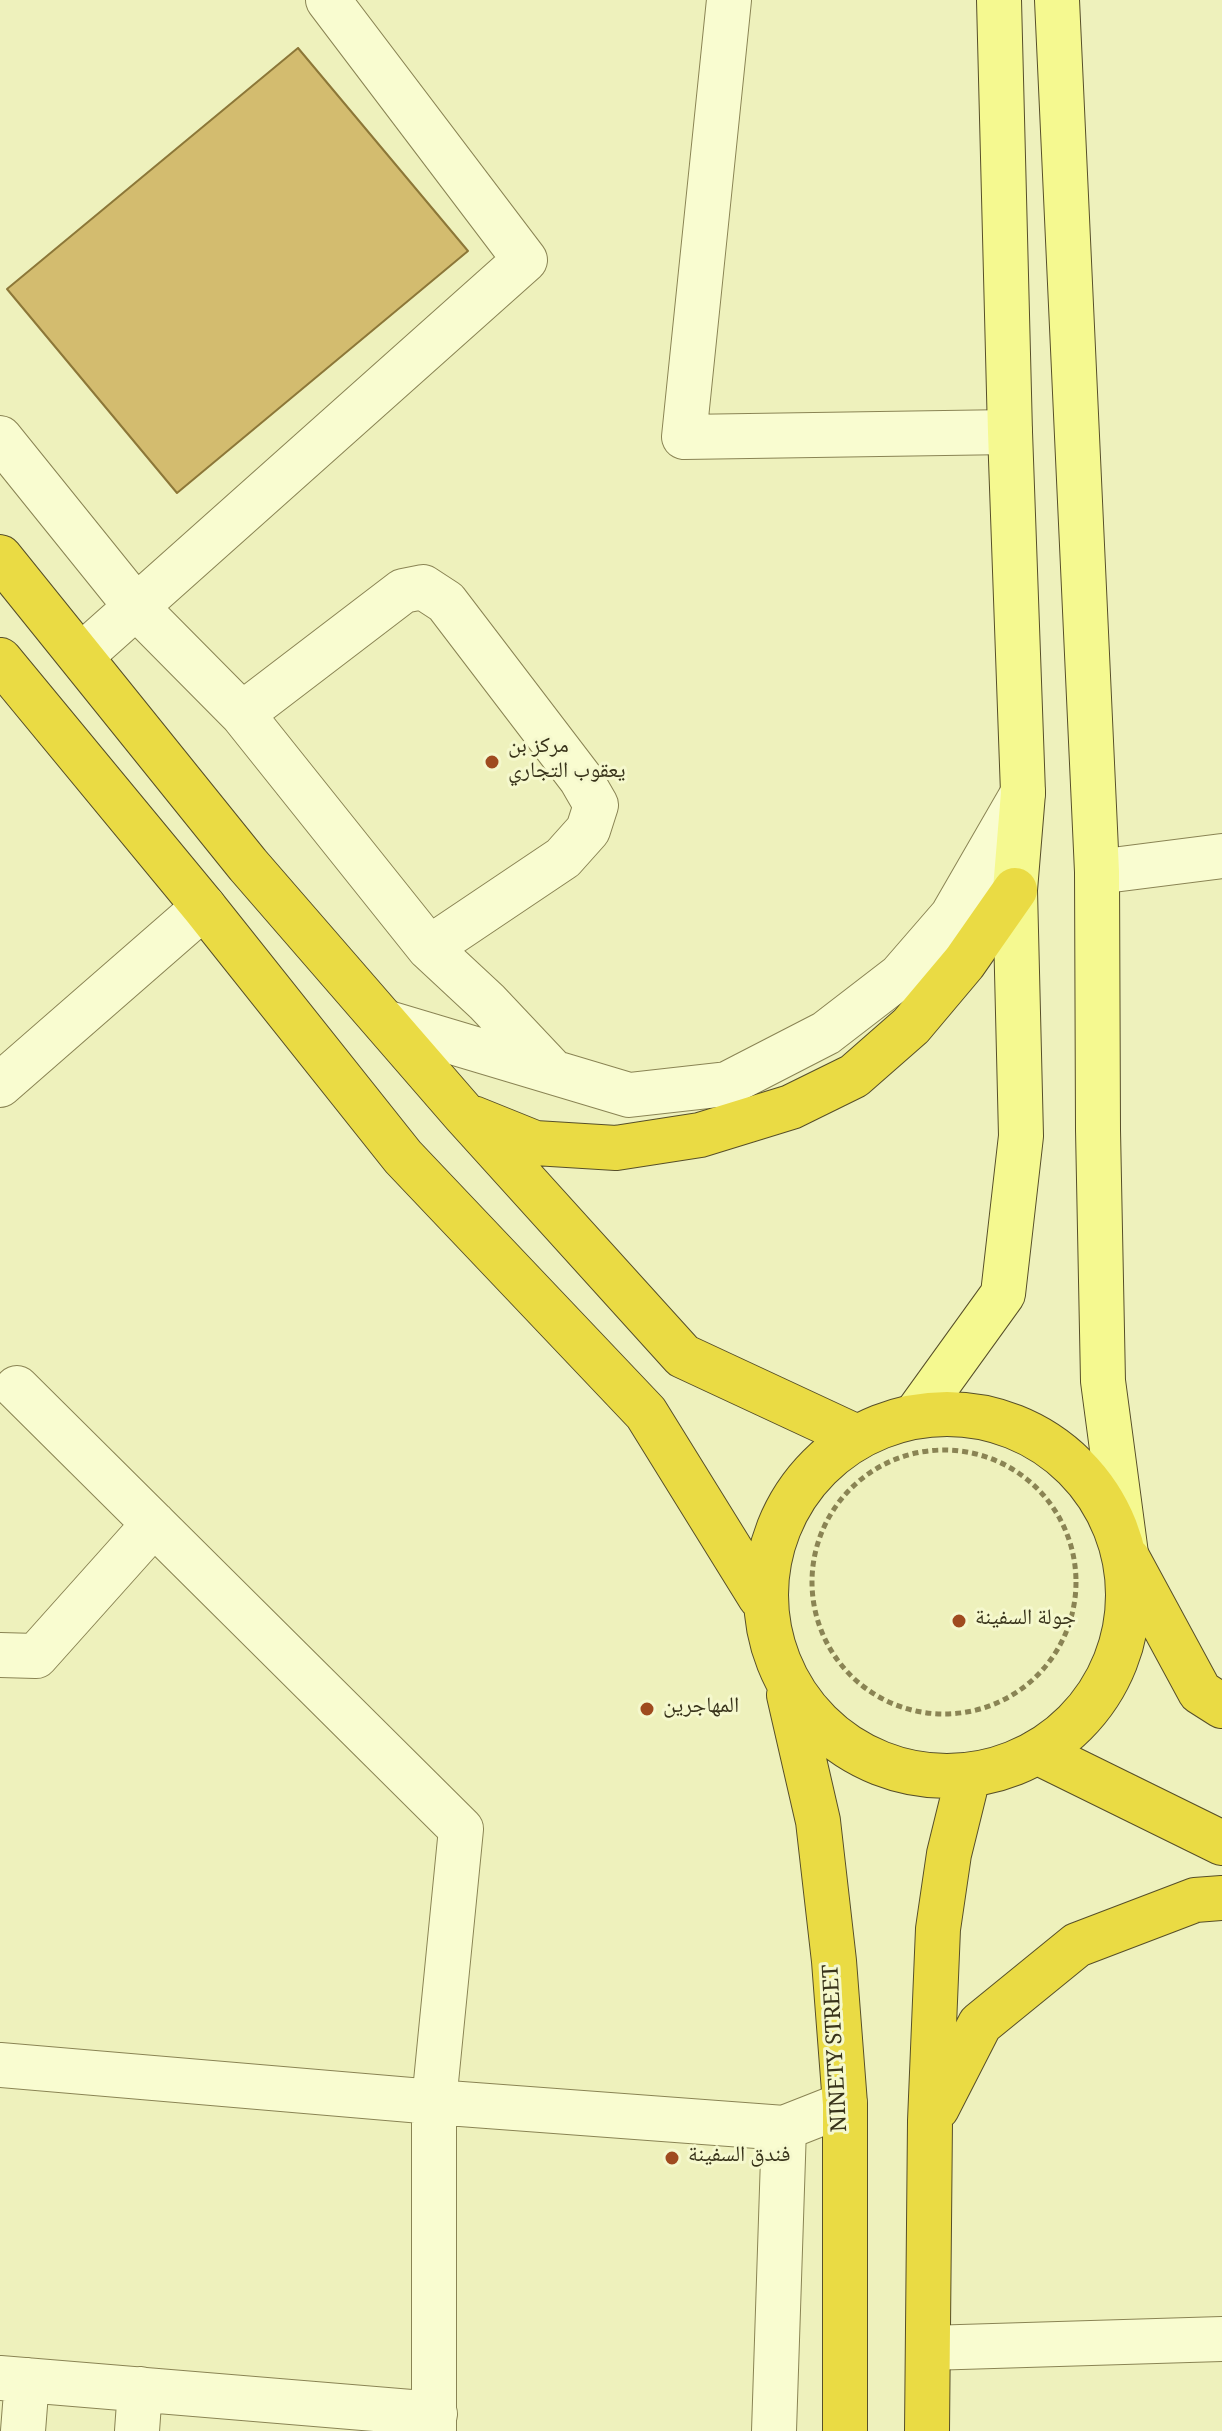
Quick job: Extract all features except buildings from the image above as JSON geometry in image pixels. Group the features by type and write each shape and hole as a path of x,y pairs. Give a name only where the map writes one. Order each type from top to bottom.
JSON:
{"highway":[{"path":"0,557 248,865 464,1114 683,1356 857,1437"},
{"path":"0,660 204,907 403,1157 646,1413 760,1597 783,1669 811,1719 856,1754 911,1775 968,1777 1039,1753 1096,1700 1126,1630 1126,1554"},
{"path":"464,1114 535,1143 616,1148 700,1135 791,1107 854,1076 911,1026 964,963 1015,890"},
{"path":"760,1597 777,1528 810,1476 857,1437 915,1416 984,1416 1048,1443 1098,1491 1126,1554 1200,1692 1222,1706"},
{"name":"NINETY STREET","path":"783,1669 818,1821 834,1961 845,2104 845,2431"},
{"path":"1039,1753 1222,1843"},
{"path":"927,2431 930,2121 938,1929 949,1854 968,1777"},
{"path":"930,2121 980,2024 1077,1945 1195,1900 1222,1898"}],"main road":[{"path":"915,1416 1003,1294 1021,1136 1015,890 1023,793 999,0"},
{"path":"1057,0 1097,872 1103,1381 1126,1554"}],"street":[{"path":"81,656 525,260 328,0"},
{"path":"729,0 684,437 1010,432"},
{"path":"0,438 137,608 242,714 429,948 487,1002 553,1072"},
{"path":"242,714 403,591 423,587 446,602 581,779 596,805 588,830 563,858 429,948"},
{"path":"385,1022 629,1095 727,1084 826,1033 900,976 952,916 1023,793"},
{"path":"1097,872 1222,856"},
{"path":"0,1085 204,907"},
{"path":"17,1388 461,1829 434,2102 435,2422 139,2410 14,2379 23,2431"},
{"path":"0,1655 36,1656 154,1524"},
{"path":"0,2065 784,2128 845,2104"},
{"path":"774,2431 784,2128"},
{"path":"928,2348 1222,2339"}],"path":[{"path":"969,1450 1018,1469 1055,1506 1075,1553 1076,1606 1056,1654 1019,1692 972,1712 920,1713 871,1694 834,1657 813,1609 813,1557 833,1509 869,1471 917,1451 969,1450"}],"place":[{"name":"مركز بن يعقوب التجاري","path":"492,762"},
{"name":"جولة السفينة","path":"959,1621"},
{"name":"المهاجرين","path":"647,1709"},
{"name":"فندق السفينة","path":"672,2158"}]}
